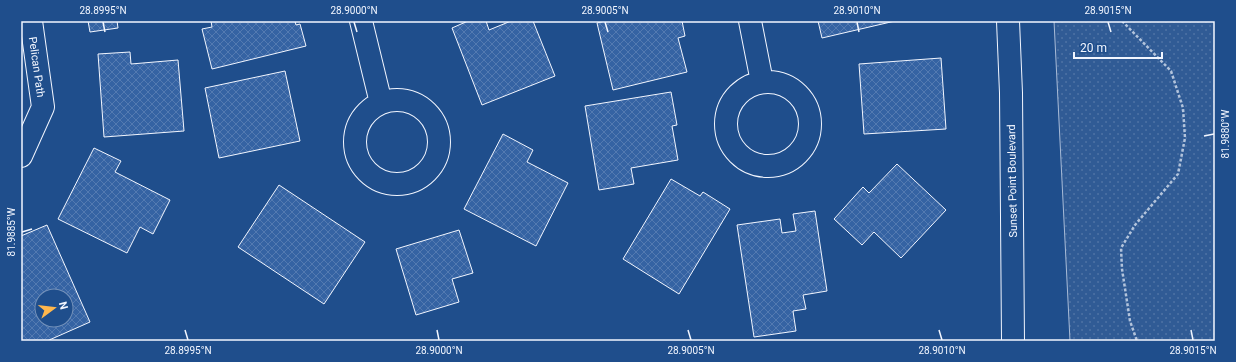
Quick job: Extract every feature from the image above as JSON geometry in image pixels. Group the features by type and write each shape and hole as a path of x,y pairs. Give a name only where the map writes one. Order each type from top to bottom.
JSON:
{"street":[{"name":"Pelican Path","path":"21,156 43,107 31,21"},
{"path":"362,21 381,103"},
{"path":"750,21 762,82"},
{"name":"Sunset Point Boulevard","path":"1008,21 1011,93 1013,341"}],"path":[{"path":"1122,21 1171,71 1183,108 1185,138 1178,174 1135,225 1121,248 1122,268 1130,321 1137,341"}],"shaded area":[{"path":"1054,21 1215,21 1215,341 1070,341"}],"building":[{"path":"88,21 117,21 118,28 90,32"},
{"path":"211,21 295,21 296,25 300,24 306,46 212,69 202,29 212,27"},
{"path":"468,21 486,21 489,30 511,21 533,21 555,76 482,105 452,28"},
{"path":"605,21 682,21 685,36 678,38 687,72 613,90 597,23"},
{"path":"818,21 895,21 822,38"},
{"path":"130,52 131,64 178,60 184,131 104,137 98,54"},
{"path":"941,58 946,129 864,134 859,64"},
{"path":"285,71 300,141 219,158 205,88"},
{"path":"671,92 677,125 672,126 678,160 631,168 634,184 599,190 585,106"},
{"path":"503,134 533,150 527,162 568,183 536,246 464,209"},
{"path":"94,148 121,161 115,172 170,200 153,234 140,227 127,253 58,219"},
{"path":"897,164 946,210 901,258 874,232 862,245 834,219 863,187 869,193"},
{"path":"671,179 700,196 703,192 730,209 679,294 623,259"},
{"path":"279,185 365,242 324,304 238,247"},
{"path":"815,211 827,291 803,295 806,309 793,311 796,331 754,337 737,225 780,219 782,233 796,231 793,214"},
{"path":"47,225 90,322 47,341 21,341 21,236"},
{"path":"459,230 473,273 452,279 459,302 416,315 396,249"}]}
